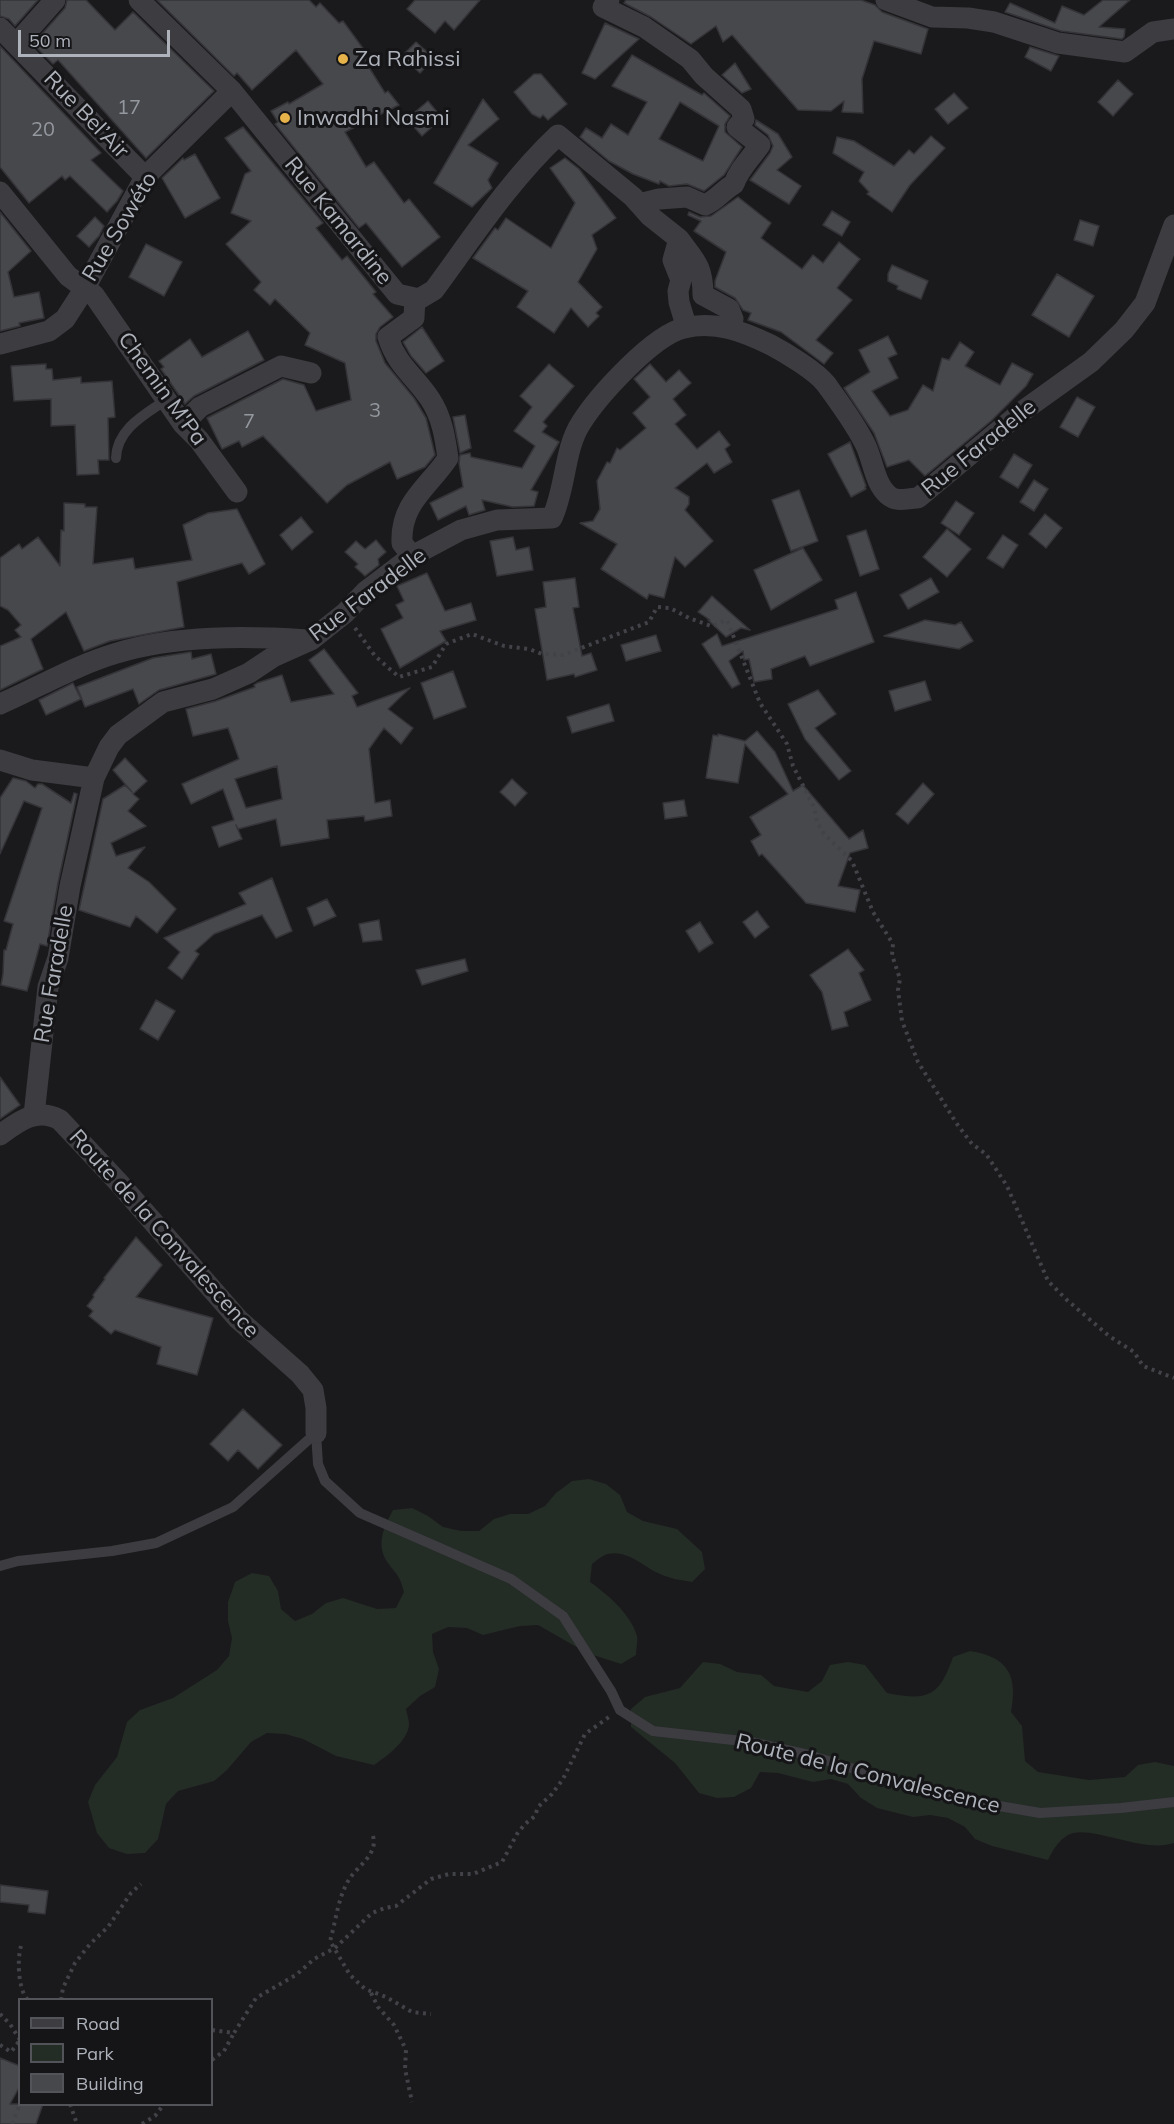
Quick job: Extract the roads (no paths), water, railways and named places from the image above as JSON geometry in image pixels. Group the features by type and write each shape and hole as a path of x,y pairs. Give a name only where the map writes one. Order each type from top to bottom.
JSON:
{"street":[{"path":"16,43 55,0"},
{"name":"Rue Kamardine","path":"139,0 232,91 397,294 419,299 434,290 512,184 534,157 558,135 639,204"},
{"path":"886,0 932,17 968,18 994,22 1058,43 1096,50 1125,52 1153,32 1174,29"},
{"path":"606,4 690,59 704,76 741,109 744,119 737,127 760,145 751,160 738,172 734,184 723,190 711,203 705,205 687,197 659,199 639,204 679,239 699,267 703,279 703,295 729,309 733,319 729,327"},
{"name":"Rue Bel’Air","path":"0,28 146,177"},
{"name":"Rue Sowéto","path":"0,344 49,331 65,319 85,288 146,177 232,91"},
{"name":"Chemin M'Pa","path":"0,192 68,276 94,296 183,424 199,440 237,492"},
{"name":"Rue Faradelle","path":"34,1114 48,987 57,958 70,886 94,778 109,747 118,735 163,702 213,689 311,640 345,613 366,591 412,556 461,530 498,520 552,518 560,501 571,446 580,424 628,367 669,334 684,328 729,327 788,354 825,382 866,444 879,484 886,494 899,500 918,498 1020,413 1091,362 1124,330 1145,303 1174,225"},
{"path":"679,239 673,260 681,280 678,291 685,322 684,328"},
{"path":"412,556 402,543 403,522 409,507 448,458 440,418 430,399 403,368 388,337 414,318 415,298"},
{"path":"183,424 200,406 281,366 312,373"},
{"path":"0,704 81,666 118,653 197,638 275,637 311,640"},
{"path":"0,760 32,770 94,778"},
{"path":"0,1135 34,1114"},
{"name":"Route de la Convalescence","path":"34,1114 51,1114 60,1120 119,1183 238,1319 300,1374 313,1390 316,1433"}],"lane":[{"path":"116,458 119,442 124,432 166,400"},
{"path":"0,1566 18,1561 112,1551 156,1543 233,1507 316,1433"},
{"name":"Route de la Convalescence","path":"316,1433 318,1464 326,1481 360,1513 511,1579 563,1617 611,1691 620,1710 653,1731 763,1745 809,1755 941,1796 1040,1813 1174,1802"}],"place":[{"name":"Za Rahissi","path":"343,59"},
{"name":"Inwadhi Nasmi","path":"285,118"}]}
